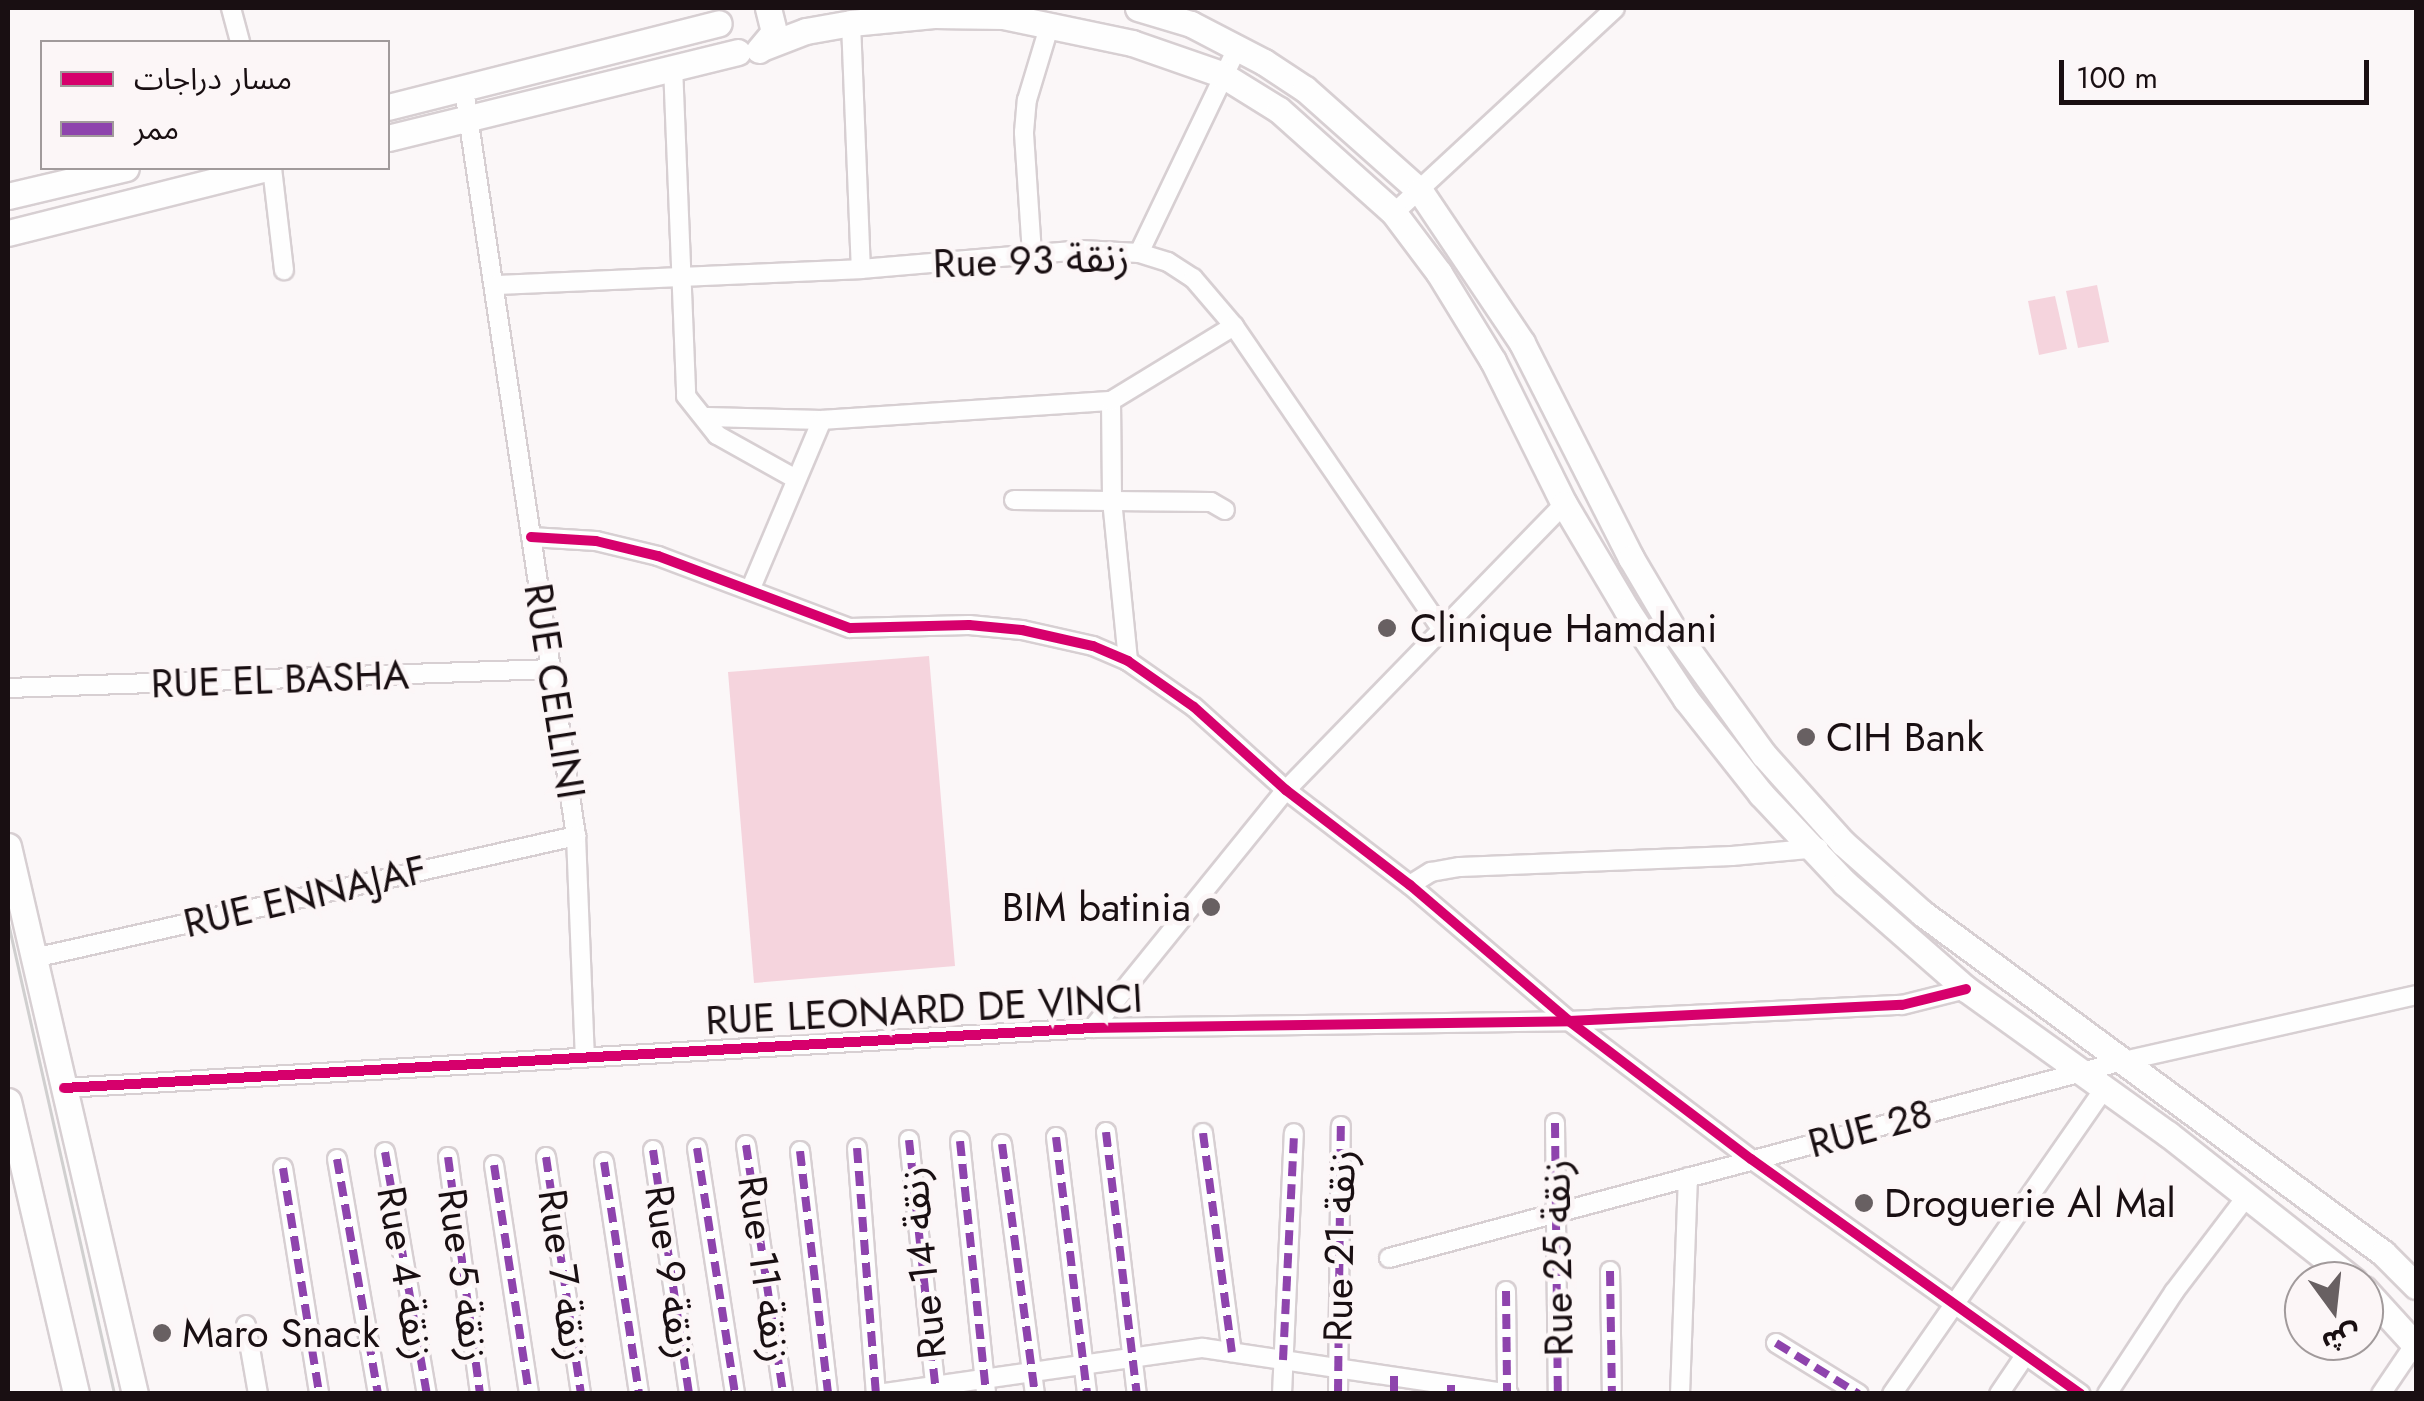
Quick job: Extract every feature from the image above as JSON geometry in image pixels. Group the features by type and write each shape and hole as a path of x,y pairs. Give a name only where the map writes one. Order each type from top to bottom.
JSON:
{"main road":[{"path":"764,47 774,32 768,8"},
{"path":"1138,8 1191,24 1238,46 1305,89 1420,191 1522,343 1624,544 1672,629 1764,755 1843,843 1922,913 2383,1253 2416,1286"},
{"path":"390,107 464,90 720,13 724,41 738,52"},
{"path":"390,138 764,47 806,31 851,23 970,14 1050,24 1132,43 1220,74 1250,90 1317,140 1394,213 1461,304 1564,504 1686,699 1762,794 1813,849 1966,989 2105,1088 2329,1261"},
{"path":"8,196 118,170"},
{"path":"8,233 261,170"},
{"path":"8,846 135,1394"},
{"path":"8,1100 76,1394"},
{"path":"2383,1253 2416,1252"},
{"path":"2384,1310 2416,1345"}],"street":[{"path":"231,8 239,40"},
{"path":"1394,213 1614,8"},
{"path":"851,23 861,269"},
{"path":"1032,254 1024,132 1027,100 1050,24"},
{"path":"1139,252 1220,74 1238,46"},
{"path":"673,66 686,396 694,412 707,417 822,420 1111,400 1234,326"},
{"name":"RUE CELLINI","path":"464,90 576,836 585,1057"},
{"path":"269,170 284,270"},
{"name":"Rue 93 زنقة","path":"495,285 682,280 1032,254 1139,252 1168,262 1193,278 1234,326 1440,627"},
{"path":"1111,400 1112,500 1128,661"},
{"path":"707,417 716,435 796,479"},
{"path":"751,588 822,420"},
{"path":"1014,500 1211,502 1225,510"},
{"path":"1094,1028 1286,790 1440,627 1564,504"},
{"path":"531,537 625,548 751,588 850,628 968,626 1022,630 1092,646 1128,661 1194,707 1286,790 1410,885 1569,1021 1750,1159 2080,1394"},
{"name":"RUE EL BASHA","path":"8,688 552,669"},
{"name":"RUE ENNAJAF","path":"34,958 576,836"},
{"path":"1410,885 1431,872 1460,867 1813,849 1843,843"},
{"name":"RUE LEONARD DE VINCI","path":"64,1088 1094,1028 1569,1021 1902,1004 1966,989"},
{"name":"RUE 28","path":"1389,1258 2119,1062 2416,995"},
{"path":"1892,1394 2105,1088"},
{"name":"Rue 25 زنقة","path":"1556,1123 1558,1394"},
{"name":"Rue 21 زنقة","path":"1338,1394 1342,1126"},
{"path":"1106,1132 1137,1394"},
{"path":"1203,1133 1232,1352"},
{"path":"1282,1394 1294,1133"},
{"path":"1056,1137 1086,1394"},
{"name":"Rue 14 زنقة","path":"910,1140 929,1389"},
{"path":"960,1141 985,1386"},
{"name":"Rue 11 زنقة","path":"746,1144 784,1394"},
{"path":"1002,1144 1035,1394"},
{"path":"696,1148 735,1394"},
{"path":"857,1148 877,1394 985,1386 1032,1372 1190,1348 1337,1367 1394,1385 1508,1393 1506,1291"},
{"name":"Rue 9 زنقة","path":"653,1150 689,1394"},
{"path":"800,1150 828,1394"},
{"name":"Rue 4 زنقة","path":"385,1152 427,1394"},
{"name":"Rue 5 زنقة","path":"448,1157 480,1394"},
{"name":"Rue 7 زنقة","path":"546,1157 581,1394"},
{"path":"337,1159 378,1394"},
{"path":"604,1162 639,1394"},
{"path":"494,1165 529,1394"},
{"path":"283,1168 319,1394"},
{"path":"1680,1394 1688,1176"},
{"path":"2107,1394 2174,1292 2248,1196"},
{"path":"1610,1271 1612,1394"},
{"path":"246,1325 258,1394"},
{"path":"1776,1342 1859,1394"},
{"path":"2381,1394 2416,1345"},
{"path":"1999,1394 2024,1356"}],"shaded area":[{"path":"2097,285 2109,342 2078,348 2066,291"},
{"path":"2055,296 2067,349 2039,355 2028,301"},
{"path":"929,656 955,966 754,983 728,672"}],"tram line":[{"path":"8,921 115,1394"}],"marked path":[{"path":"1555,1123 1558,1394"},
{"path":"1338,1394 1341,1126"},
{"path":"1106,1132 1137,1394"},
{"path":"1203,1133 1232,1352"},
{"path":"1283,1360 1294,1133"},
{"path":"1056,1137 1087,1394"},
{"path":"909,1140 935,1385"},
{"path":"960,1141 986,1394"},
{"path":"1002,1144 1035,1394"},
{"path":"746,1145 783,1394"},
{"path":"697,1148 735,1394"},
{"path":"857,1148 876,1394"},
{"path":"653,1150 689,1394"},
{"path":"800,1151 828,1394"},
{"path":"385,1152 427,1394"},
{"path":"448,1157 480,1394"},
{"path":"546,1157 581,1394"},
{"path":"337,1159 378,1394"},
{"path":"604,1162 639,1394"},
{"path":"494,1165 529,1394"},
{"path":"283,1168 319,1394"},
{"path":"1610,1271 1612,1394"},
{"path":"1506,1291 1507,1394"},
{"path":"1776,1343 1859,1394"},
{"path":"1394,1376 1394,1394"},
{"path":"1451,1385 1451,1394"}],"cycle path":[{"path":"531,537 596,541 658,556 850,628 969,625 1022,630 1093,646 1128,661 1194,707 1286,790 1410,885 1569,1021 1751,1159 2081,1394"},
{"path":"64,1088 1093,1028 1569,1021 1902,1005 1966,989"}],"place":[{"name":"Clinique Hamdani","path":"1387,628"},
{"name":"CIH Bank","path":"1806,737"},
{"name":"BIM batinia","path":"1211,907"},
{"name":"Droguerie Al Mal","path":"1864,1203"},
{"name":"Maro Snack","path":"162,1333"}]}
